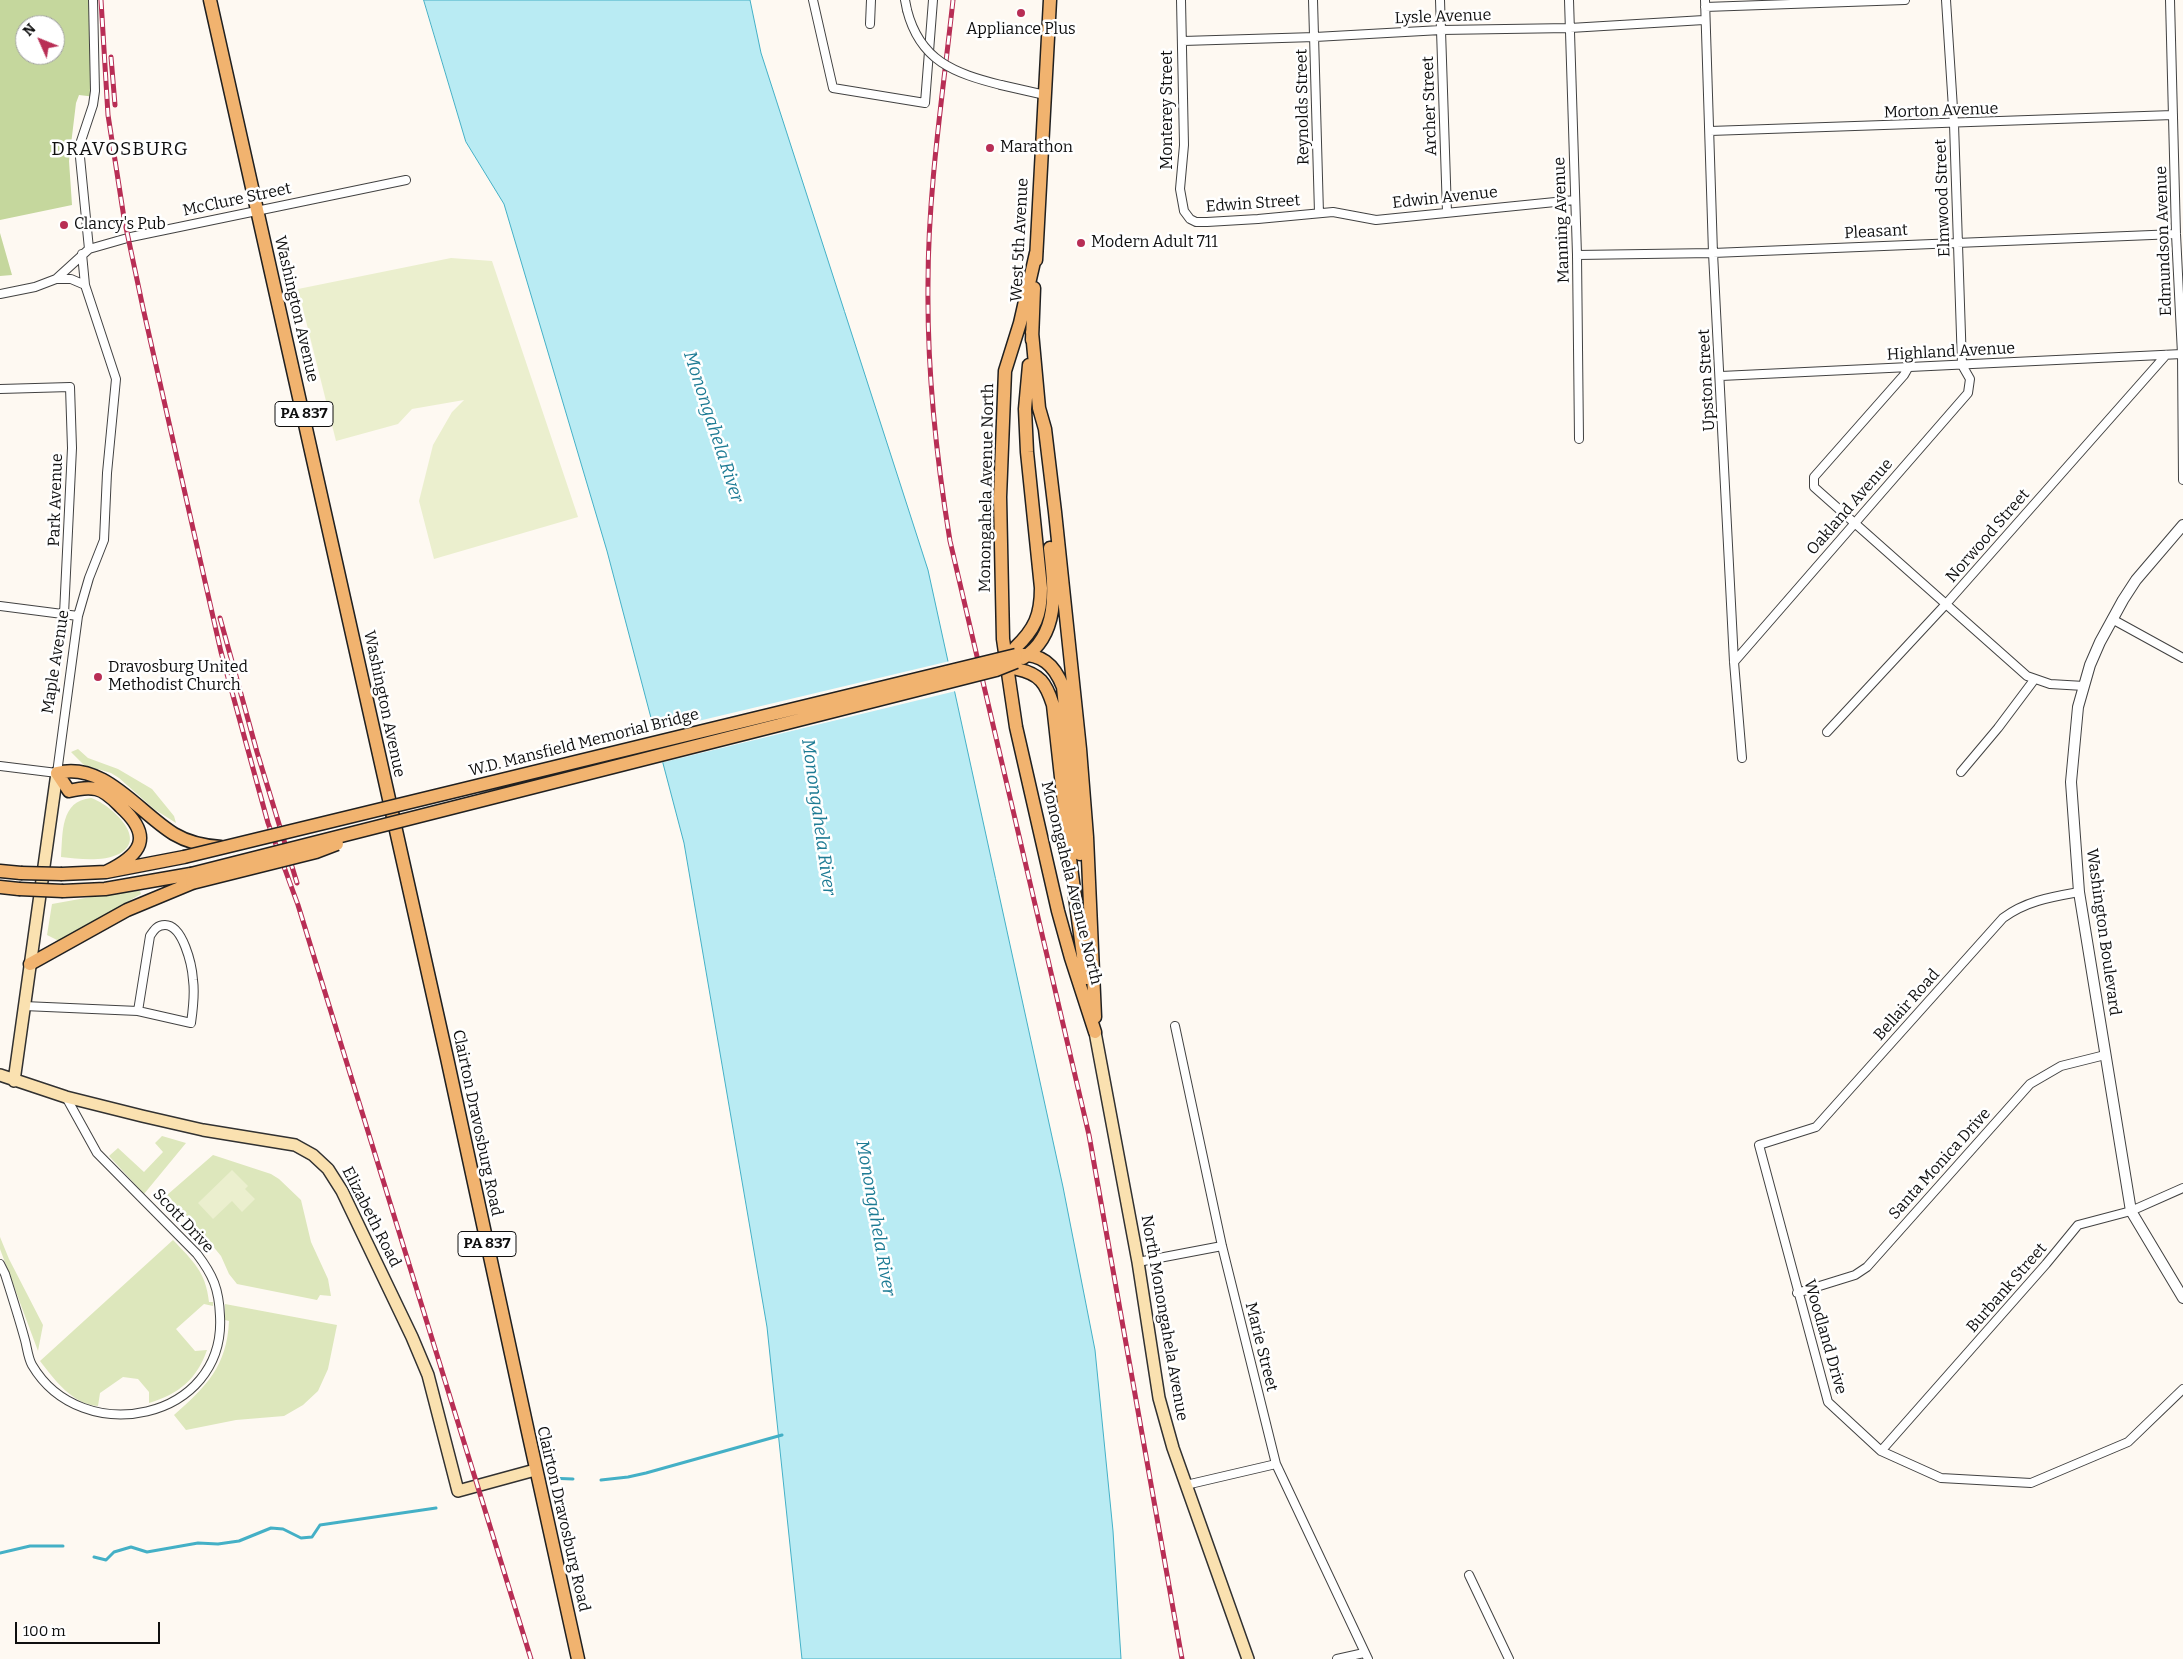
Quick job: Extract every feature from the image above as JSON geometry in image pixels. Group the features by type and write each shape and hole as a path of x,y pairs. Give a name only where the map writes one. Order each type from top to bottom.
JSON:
{"main road":[{"name":"Washington Avenue","path":"210,0 256,210 399,824"},
{"name":"West 5th Avenue","path":"1032,332 1040,153 1046,95 1050,0"},
{"name":"Monongahela Avenue North","path":"1036,253 1020,323 1005,371 1000,496 1003,640 1016,727 1056,902 1071,958 1095,1032"},
{"name":"Monongahela Avenue North","path":"1032,332 1039,408 1045,429 1072,676 1087,837 1095,1032"},
{"path":"994,665 1016,659 1041,606 1025,409 1032,332"},
{"path":"994,665 1030,654 1042,638 1052,617 1055,597 1041,458 1039,408"},
{"path":"1030,654 1046,661 1058,674 1063,688 1083,887 1090,923"},
{"path":"1016,659 1040,679 1048,691 1053,706 1081,944 1095,1032"},
{"name":"W.D. Mansfield Memorial Bridge","path":"192,879 316,852 399,824 994,665"},
{"name":"W.D. Mansfield Memorial Bridge","path":"0,871 62,874 106,872 184,857 994,665"},
{"path":"106,872 126,862 136,852 140,842 139,830 134,818 108,795 96,789 84,788 69,791 57,773 68,770 108,781 151,819 175,835 198,845 226,848"},
{"name":"Maple Avenue","path":"14,1081 57,773"},
{"name":"Clairton Dravosburg Road","path":"399,824 535,1470 578,1659"},
{"path":"30,964 127,910 192,879"},
{"path":"0,887 63,891 106,889 192,879"},
{"name":"North Monongahela Avenue","path":"1095,1032 1138,1262 1159,1398 1186,1485 1248,1659"},
{"name":"Elizabeth Road","path":"0,1075 66,1096 203,1130 295,1145 313,1155 328,1169 342,1191 412,1337 428,1376 458,1490 535,1470"}],"street":[{"name":"Maple Avenue","path":"57,773 78,616 89,578 104,540 107,473 116,379 85,285 86,252 79,147 95,91 93,0"},
{"path":"813,0 833,88 925,103 933,0"},
{"path":"870,24 871,0"},
{"path":"905,0 912,27 918,39 936,59 968,77 1046,95"},
{"name":"Monterey Street","path":"1181,0 1184,146 1180,190 1184,211 1190,219"},
{"name":"Reynolds Street","path":"1314,0 1319,213"},
{"name":"Archer Street","path":"1440,0 1447,212"},
{"name":"Manning Avenue","path":"1569,0 1577,255 1579,439"},
{"path":"1705,3 1905,0"},
{"name":"Elmwood Street","path":"1946,0 1954,124 1962,365"},
{"name":"Edmundson Avenue","path":"2170,0 2176,234 2182,354 2183,480"},
{"name":"Upston Street","path":"1705,3 1704,20 1710,131 1713,253 1721,376 1734,662 1742,758"},
{"name":"Lysle Avenue","path":"1183,41 1315,37 1440,30 1570,28 1704,20"},
{"name":"Morton Avenue","path":"1710,131 2173,115"},
{"path":"2174,173 2183,172"},
{"name":"McClure Street","path":"0,294 36,287 56,279 86,252 134,236 406,180"},
{"name":"Edwin Avenue","path":"1319,213 1333,212 1376,220 1575,200"},
{"name":"Edwin Street","path":"1190,219 1196,222 1207,222 1319,213"},
{"name":"Pleasant","path":"1577,255 1713,253 2176,234"},
{"name":"McClure Street","path":"56,279 70,279 85,285"},
{"name":"Highland Avenue","path":"1721,376 2182,354"},
{"name":"Norwood Street","path":"1827,732 1946,604 2166,355"},
{"name":"Oakland Avenue","path":"1734,662 1968,392 1970,379 1962,365"},
{"path":"1908,368 1814,477 1814,487 2027,676 2050,684 2084,686"},
{"name":"Park Avenue","path":"0,389 70,387 72,448 70,526 64,614"},
{"name":"Washington Boulevard","path":"2183,525 2142,572 2112,619 2090,665 2075,732 2071,782 2079,892 2131,1210 2183,1298"},
{"path":"0,606 78,616"},
{"path":"2112,619 2183,658"},
{"path":"1961,772 1998,728 2034,680"},
{"path":"0,766 57,773"},
{"name":"Bellair Road","path":"1759,1145 1816,1127 2003,918 2015,909 2030,902 2079,892"},
{"path":"24,1006 138,1012 191,1022 194,981 191,966 179,932 169,926 162,925 154,929 150,936 138,1012"},
{"name":"Marie Street","path":"1175,1026 1222,1246 1276,1464 1366,1656"},
{"name":"Santa Monica Drive","path":"1797,1293 1855,1274 1867,1266 2030,1084 2061,1066 2105,1055"},
{"name":"Scott Drive","path":"0,1264 5,1274 32,1364 50,1386 66,1401 79,1407 89,1411 113,1414 138,1414 164,1407 183,1397 200,1381 215,1355 221,1334 219,1298 210,1272 192,1249 97,1153 66,1096"},
{"name":"Woodland Drive","path":"1759,1145 1797,1293 1828,1402 1881,1451 1941,1478 2031,1484 2128,1442 2183,1390"},
{"name":"Burbank Street","path":"1881,1451 2046,1264 2078,1225 2131,1210 2183,1188"},
{"path":"1138,1262 1222,1246"},
{"path":"1186,1485 1276,1464"},
{"path":"1469,1575 1509,1659"},
{"path":"1338,1659 1366,1656"}],"green space":[{"path":"0,0 92,0 96,97 79,95 76,103 69,161 72,205 0,220"},
{"path":"0,233 12,275 0,276"},
{"path":"451,258 492,261 578,517 434,559 419,501 433,445 452,412 464,400 412,409 398,424 336,441 298,289"},
{"path":"78,749 88,758 118,769 152,789 174,816 176,823 154,809 119,778 111,773 84,765 71,752"},
{"path":"91,798 107,807 123,822 130,839 127,847 112,857 90,859 61,857 63,829 68,812 81,800"},
{"path":"135,889 140,891 141,894 59,941 47,935 52,904"},
{"path":"162,1136 186,1143 144,1194 109,1156 118,1148 144,1172 163,1152 155,1143"},
{"path":"213,1155 271,1174 301,1200 311,1242 328,1279 331,1296 320,1295 317,1300 237,1284 229,1274 221,1256 167,1195"},
{"path":"232,1170 248,1186 245,1189 255,1199 242,1212 232,1201 213,1219 198,1203"},
{"path":"0,1237 9,1259 43,1325 38,1351 0,1249"},
{"path":"173,1240 187,1254 202,1275 209,1302 213,1302 213,1306 204,1304 176,1329 195,1351 207,1350 198,1369 186,1384 178,1390 149,1403 149,1392 138,1379 123,1377 100,1393 98,1406 80,1401 65,1390 40,1361"},
{"path":"225,1304 337,1325 328,1369 318,1391 303,1405 284,1416 236,1420 186,1430 174,1415 205,1385 219,1363 224,1351 229,1321 225,1320"}],"water":[{"name":"Monongahela River","path":"424,0 750,0 761,53 928,570 1063,1187 1095,1350 1113,1531 1121,1659 802,1659 767,1327 684,843 607,551 504,204 466,142"}],"pier":[{"path":"950,661 956,691 660,763 652,732"}],"waterway":[{"path":"601,1480 646,1473 782,1435"},
{"path":"548,1478 573,1479"},
{"path":"94,1557 106,1560 114,1552 131,1547 147,1552 198,1543 218,1544 239,1541 271,1528 283,1529 301,1538 312,1537 320,1525 436,1508"},
{"path":"0,1553 30,1546 63,1546"}],"railway":[{"path":"101,0 108,115 124,218 221,652 268,823 298,905 531,1659"},
{"path":"953,0 930,213 929,248 929,348 933,413 941,477 950,541 1089,1135 1182,1659"},
{"path":"111,57 115,105"},
{"path":"220,618 257,752 297,883"}],"place":[{"name":"Appliance Plus","path":"1021,13"},
{"name":"Marathon","path":"990,148"},
{"name":"Clancy's Pub","path":"64,225"},
{"name":"Modern Adult 711","path":"1081,243"},
{"name":"Dravosburg United Methodist Church","path":"98,677"}],"district":[{"name":"DRAVOSBURG","path":"120,150"}]}
